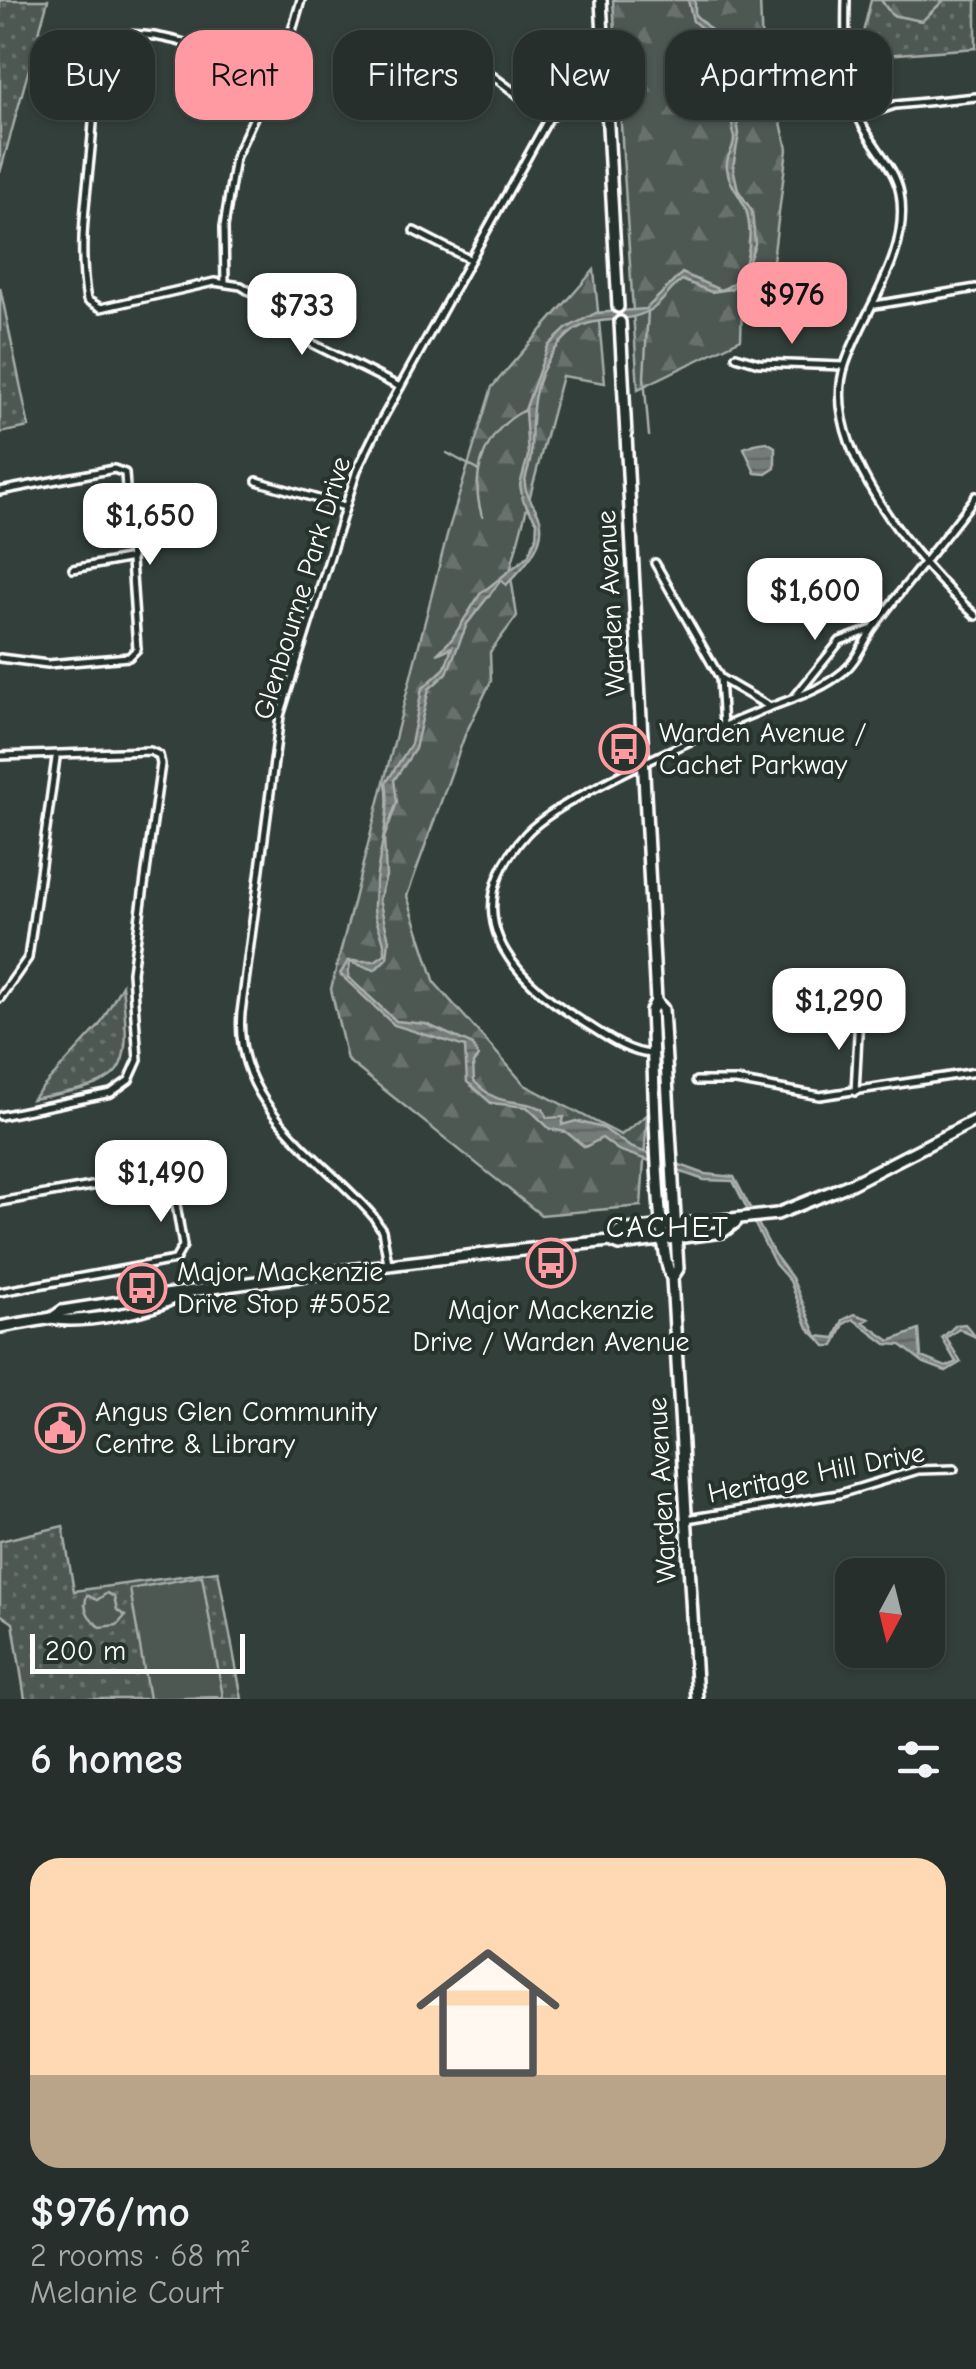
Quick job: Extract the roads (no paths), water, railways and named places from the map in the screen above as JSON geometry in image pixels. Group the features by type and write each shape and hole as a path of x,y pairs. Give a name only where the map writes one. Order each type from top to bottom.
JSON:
{"main road":[{"path":"601,0 603,30"},
{"path":"608,120 618,307"},
{"name":"Warden Avenue","path":"620,322 656,1001 651,1011 662,1226 672,1278 697,1699"},
{"name":"Warden Avenue","path":"656,1001 663,1009 677,1238 678,1269 672,1278"},
{"path":"610,1241 619,1231 720,1218 736,1222 778,1214 851,1184 976,1120"},
{"path":"0,1327 52,1318 65,1321 99,1316 164,1304 176,1296 388,1263 610,1241 620,1245 723,1232 736,1222"}],"street":[{"path":"290,30 302,0"},
{"path":"846,0 847,30"},
{"path":"175,41 110,38 96,44 91,56 93,164 83,229 87,300 101,308 190,286 225,283 264,300 307,341 400,387"},
{"path":"892,106 976,98"},
{"path":"225,283 228,185 254,120"},
{"name":"Glenbourne Park Drive","path":"388,1263 382,1230 374,1216 268,1107 245,1061 240,1030 280,716 365,451 548,120"},
{"path":"860,120 900,194 898,228 875,305 844,366 838,405 842,429 891,518 925,565 976,616"},
{"path":"414,231 469,260"},
{"path":"875,305 976,288"},
{"path":"736,356 759,363 844,366"},
{"path":"0,491 122,470 127,480 137,649 134,655 48,664 0,658"},
{"path":"257,481 345,507"},
{"path":"654,1055 635,1053 563,1010 510,964 496,941 492,916 498,879 526,834 550,812 723,728 824,687 848,668 872,630 976,496"},
{"path":"73,569 132,558"},
{"path":"656,563 720,678 723,728"},
{"path":"792,700 840,642 872,630"},
{"path":"720,678 770,707"},
{"path":"0,756 142,751 154,752 160,758 132,972 138,1060 134,1073 118,1090 0,1116"},
{"path":"0,998 28,958 56,756"},
{"path":"855,1092 858,1015"},
{"path":"696,1082 736,1081 820,1096 976,1072"},
{"path":"0,1202 166,1173 172,1182 183,1246 179,1257 170,1261 0,1292"},
{"name":"Heritage Hill Drive","path":"686,1519 856,1490 918,1470 954,1469"}],"waterway":[{"path":"648,311 644,377 649,436"},
{"path":"482,516 478,484 484,454 500,429 525,410"},
{"path":"447,453 478,470"}],"place":[{"name":"Warden Avenue / Cachet Parkway","path":"624,749"},
{"name":"Major Mackenzie Drive / Warden Avenue","path":"551,1263"},
{"name":"Major Mackenzie Drive Stop #5052","path":"142,1288"},
{"name":"Angus Glen Community Centre & Library","path":"60,1428"}],"district":[{"name":"CACHET","path":"668,1227"}]}
